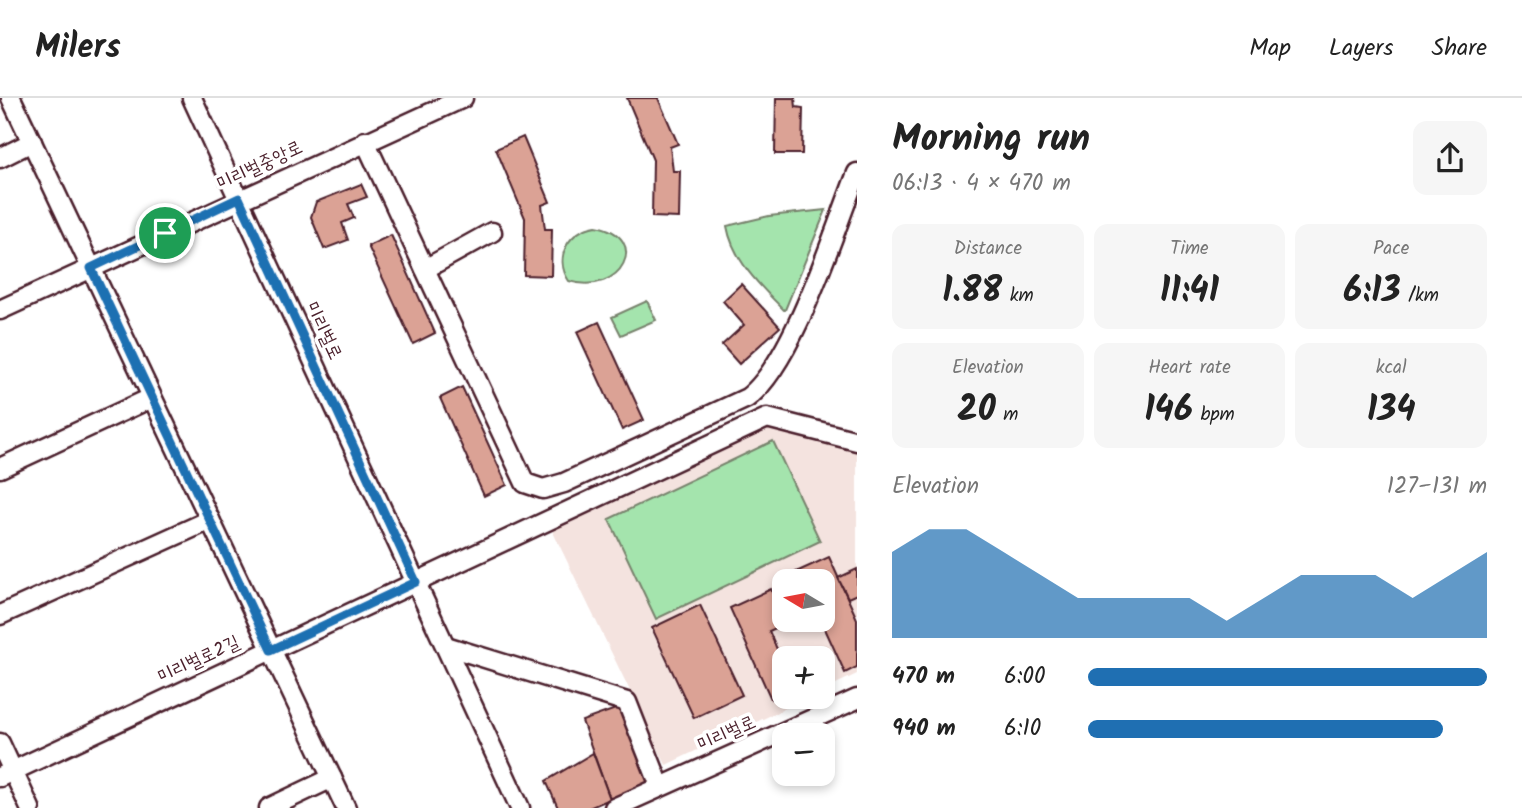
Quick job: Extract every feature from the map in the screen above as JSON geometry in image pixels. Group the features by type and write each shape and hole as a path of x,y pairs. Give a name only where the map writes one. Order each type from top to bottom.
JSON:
{"street":[{"path":"11,98 346,808"},
{"name":"미리벌로","path":"192,98 520,808"},
{"name":"미리벌중앙로","path":"0,310 239,198 463,98"},
{"path":"365,141 525,483 543,489 592,470 747,398 761,388 784,355 857,173"},
{"path":"0,158 32,142"},
{"path":"425,269 492,232"},
{"path":"0,468 152,398"},
{"path":"416,582 767,418 857,441"},
{"path":"0,615 210,520"},
{"name":"미리벌로2길","path":"6,774 416,582"},
{"path":"446,646 627,702 660,786"},
{"name":"미리벌로","path":"614,808 857,699"},
{"path":"0,743 6,774 30,808"},
{"path":"269,808 332,778"}],"shaded area":[{"path":"747,423 857,452 857,674 835,684 835,646 772,646 772,709 784,709 666,765 549,524"}],"green space":[{"path":"826,210 784,310 741,261 727,226 769,216"},
{"path":"596,226 613,232 623,241 626,252 623,264 616,274 603,281 588,284 569,281 563,263 566,246 578,233"},
{"path":"647,301 656,320 621,335 612,317"},
{"path":"773,441 820,541 656,619 609,519"}],"building":[{"path":"627,98 658,98 678,144 670,147 673,171 680,171 679,218 652,217 653,160"},
{"path":"776,98 795,98 796,107 803,108 802,154 775,154"},
{"path":"523,137 550,202 542,205 545,229 552,229 551,276 524,275 525,218 496,149"},
{"path":"361,184 367,197 348,204 354,218 342,223 348,240 324,249 311,217 316,202"},
{"path":"391,235 435,333 413,344 368,246"},
{"path":"741,284 780,327 739,364 722,345 744,325 723,301"},
{"path":"599,322 644,420 622,430 577,332"},
{"path":"462,387 507,485 484,496 440,398"},
{"path":"829,557 834,569 803,569"},
{"path":"857,569 857,594 848,598 838,578"},
{"path":"835,570 857,619 857,667 845,673 826,632 835,632"},
{"path":"771,589 772,630 769,631 776,646 772,646 772,699 771,699 730,608"},
{"path":"700,605 742,695 694,718 652,628"},
{"path":"624,706 652,783 610,799 582,721"},
{"path":"593,753 610,799 589,808 558,808 546,781"}],"route":[{"path":"239,198 416,582 271,650 91,268 165,233 239,198"}]}
